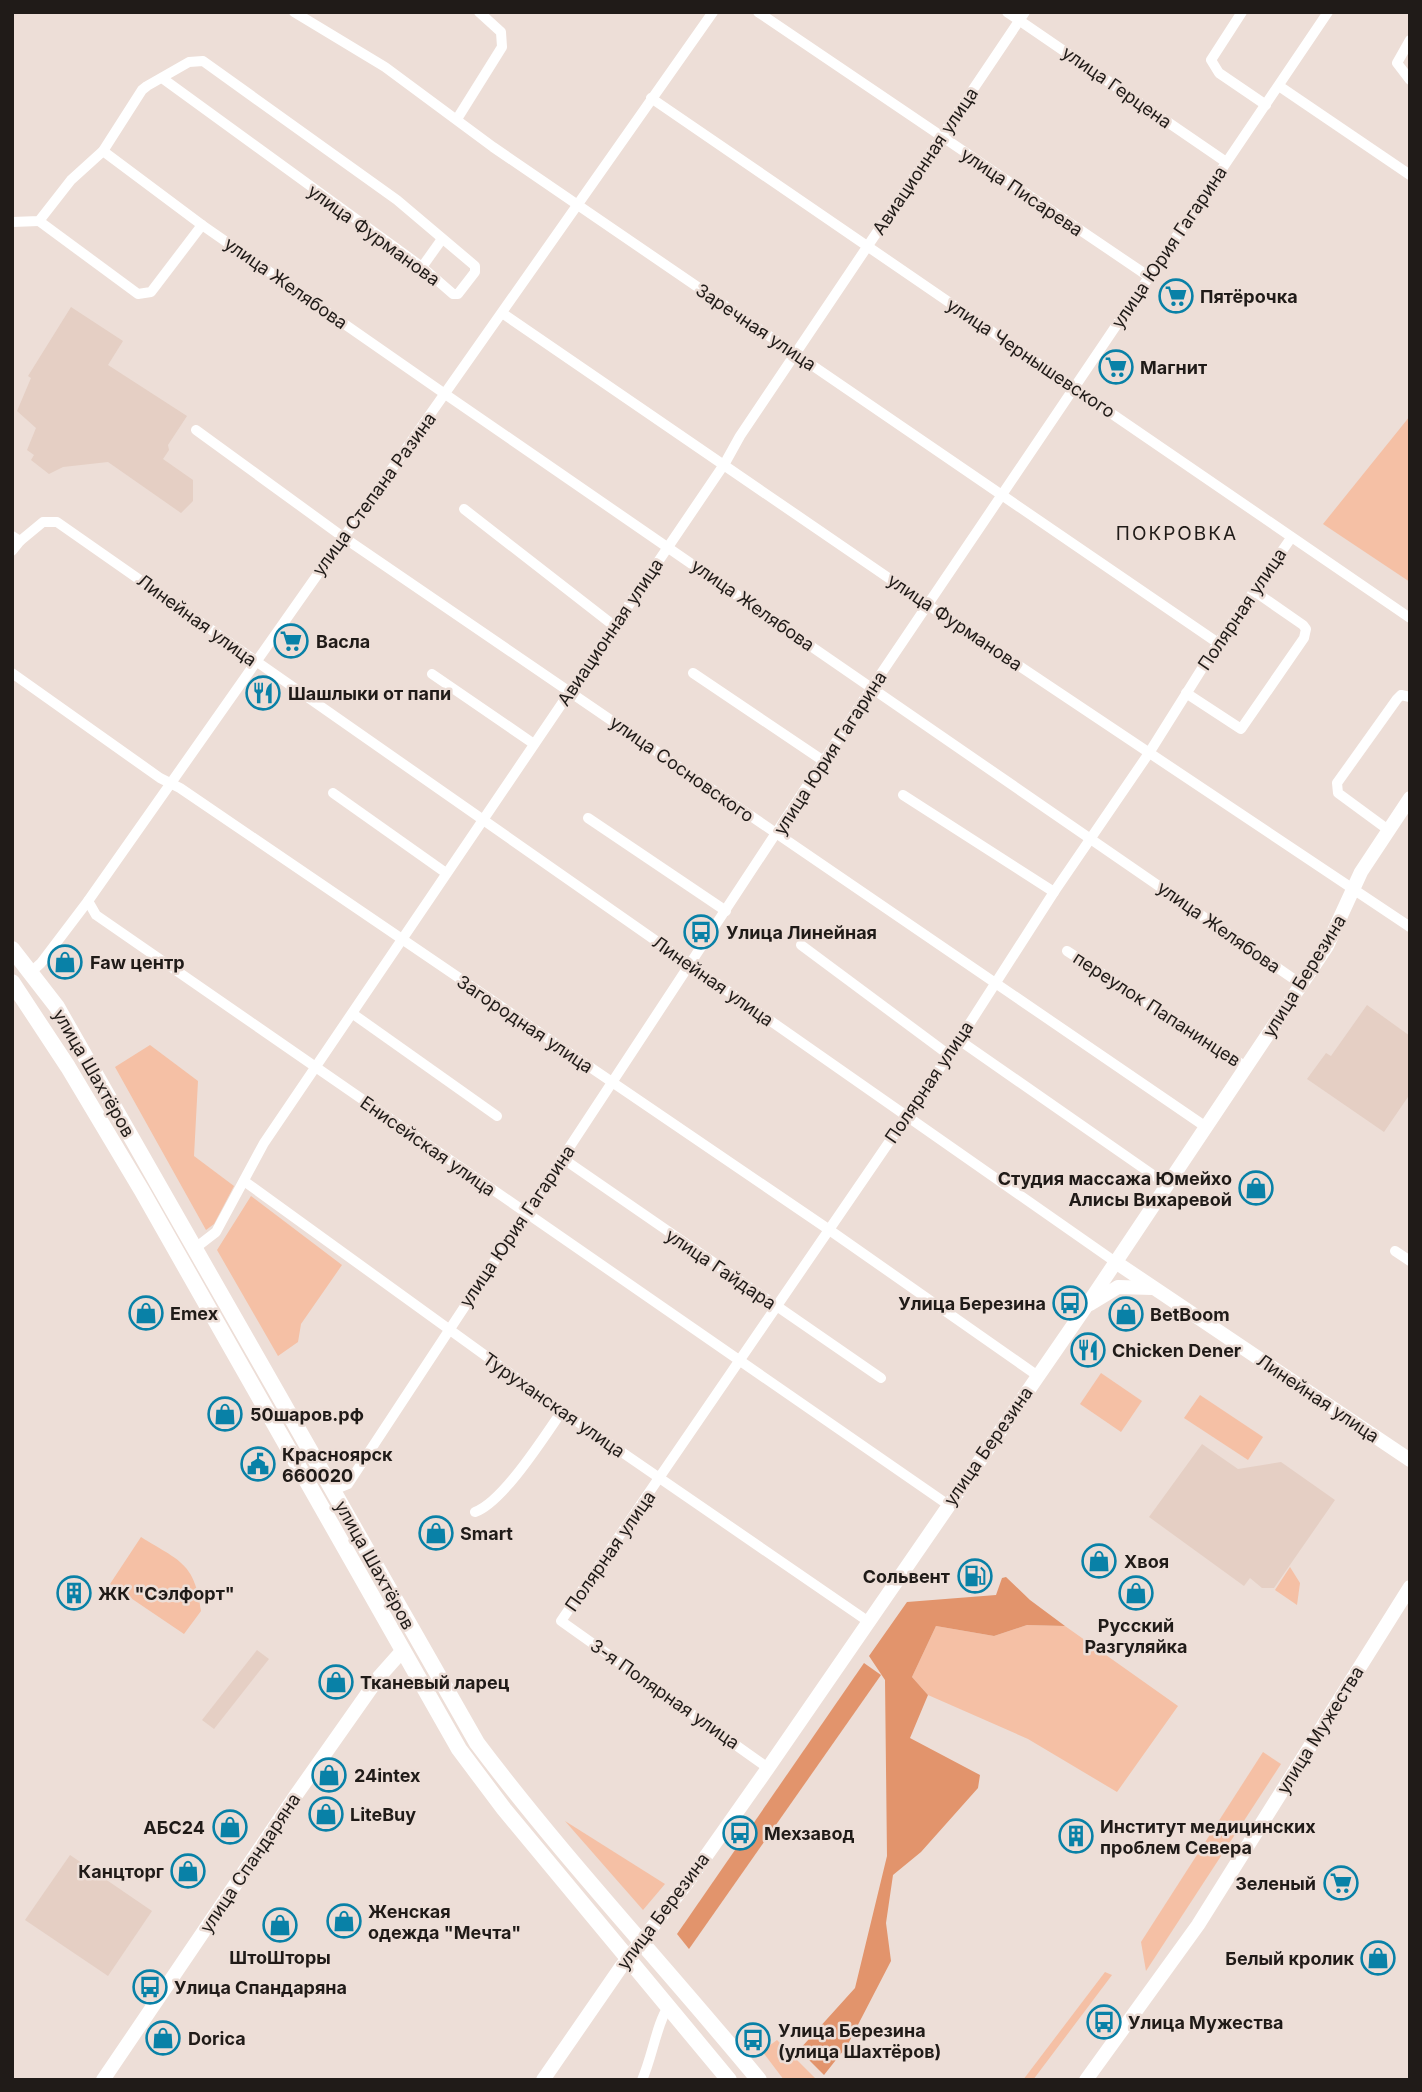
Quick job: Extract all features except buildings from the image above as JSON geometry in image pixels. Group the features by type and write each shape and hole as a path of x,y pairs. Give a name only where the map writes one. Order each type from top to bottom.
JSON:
{"main road":[{"name":"улица Шахтёров","path":"12,948 57,1007 477,1743 539,1823 643,1941 759,2080"},
{"name":"улица Шахтёров","path":"13,984 68,1067 135,1180 459,1749 505,1809 729,2080"}],"street":[{"name":"Заречная улица","path":"294,12 386,67 578,204 1218,643"},
{"path":"457,120 502,47 501,32 479,12"},
{"name":"улица Степана Разина","path":"31,972 41,963 88,901 713,12"},
{"name":"улица Писарева","path":"758,12 940,138 1148,276"},
{"name":"улица Герцена","path":"1007,12 1022,16 1226,162"},
{"path":"1242,12 1211,61 1219,73 1266,105"},
{"name":"улица Юрия Гагарина","path":"333,1490 348,1485 872,687 1328,12"},
{"name":"Авиационная улица","path":"194,1249 216,1232 264,1143 725,463 1022,16"},
{"path":"1410,40 1397,63 1410,80"},
{"name":"улица Фурманова","path":"195,60 209,64 397,200 475,265 475,272 456,295 422,267 162,78 195,60"},
{"path":"38,221 71,180 103,150 137,96 162,78"},
{"path":"1279,86 1410,175"},
{"name":"улица Чернышевского","path":"652,98 1410,618"},
{"name":"улица Желябова","path":"103,150 202,225 1301,984"},
{"path":"12,222 38,221 138,294 151,292 202,225"},
{"path":"422,267 442,239"},
{"name":"улица Фурманова","path":"502,313 725,463 928,605 1410,927"},
{"name":"улица Сосновского","path":"196,430 343,537 1206,1127"},
{"path":"464,509 613,625"},
{"name":"Линейная улица","path":"12,551 16,538 43,522 57,522 906,1117 1410,1460"},
{"name":"Полярная улица","path":"561,1621 661,1479 828,1229 949,1055 1054,892 1149,753 1218,643 1291,538"},
{"path":"1186,693 1241,729 1304,638 1306,629 1303,625 1254,591"},
{"name":"Загородная улица","path":"12,673 828,1229 1038,1376"},
{"path":"693,673 825,762"},
{"path":"432,674 534,744"},
{"path":"1387,830 1338,793 1337,783 1397,699 1401,695 1410,697"},
{"path":"333,793 446,873"},
{"path":"903,795 1054,892"},
{"name":"улица Березина","path":"543,2080 628,1958 768,1768 1084,1308 1301,984 1338,925 1352,890 1387,830 1410,798"},
{"path":"588,818 726,911"},
{"name":"Енисейская улица","path":"88,901 96,915 316,1066 524,1214 947,1504"},
{"path":"801,945 949,1055"},
{"name":"переулок Папанинцев","path":"1067,951 1246,1067"},
{"path":"352,1014 497,1116"},
{"path":"959,1040 1166,1184"},
{"name":"улица Гайдара","path":"562,1158 881,1378"},
{"name":"Туруханская улица","path":"244,1181 562,1411 869,1622"},
{"path":"1395,1251 1410,1261"},
{"path":"1084,1308 1105,1292 1118,1287 1154,1288"},
{"path":"475,1512 487,1507 518,1472 562,1411"},
{"name":"улица Мужества","path":"1086,2080 1198,1925 1410,1587"},
{"name":"3-я Полярная улица","path":"561,1621 768,1768"},
{"name":"улица Спандаряна","path":"103,2080 296,1795 379,1677 403,1650"},
{"path":"642,2080 657,2041 661,2018 668,2007"}],"shaded area":[{"path":"71,307 123,341 108,365 187,416 168,445 169,450 163,459 193,480 193,501 181,513 108,462 63,467 49,474 31,460 34,455 27,450 36,428 17,411 31,378 28,376"},
{"path":"1410,416 1410,582 1323,524"},
{"path":"1367,1005 1410,1036 1410,1094 1384,1132 1307,1079 1326,1053 1331,1056"},
{"path":"150,1045 198,1081 194,1156 234,1186 214,1224 206,1230 115,1067"},
{"path":"251,1196 342,1265 301,1324 298,1342 278,1356 217,1250"},
{"path":"1101,1373 1142,1401 1121,1432 1080,1404"},
{"path":"1200,1395 1263,1437 1248,1460 1184,1418"},
{"path":"1202,1444 1238,1469 1281,1462 1335,1500 1274,1588 1262,1588 1250,1578 1244,1586 1149,1517"},
{"path":"141,1537 175,1558 189,1572 194,1582 201,1611 184,1634 110,1584"},
{"path":"1290,1567 1300,1583 1297,1605 1275,1590"},
{"path":"1006,1577 1030,1600 1065,1626 1027,1625 994,1636 936,1626 912,1677 928,1695 910,1738 980,1775 978,1788 921,1852 893,1875 886,1923 891,1961 847,2046 824,2075 799,2050 855,1988 887,1856 885,1680 869,1656 907,1602 996,1595 1002,1578"},
{"path":"1027,1625 1065,1626 1178,1706 1117,1792 1028,1739 928,1695 912,1677 936,1626 994,1636"},
{"path":"257,1650 269,1659 214,1729 202,1720"},
{"path":"864,1663 881,1675 689,1949 677,1934"},
{"path":"1263,1752 1281,1764 1146,1971 1141,1942"},
{"path":"565,1821 665,1884 643,1910"},
{"path":"70,1855 152,1911 108,1976 25,1920"},
{"path":"1105,1972 1112,1975 1033,2080 1023,2080"},
{"path":"777,2040 817,2080 784,2080 762,2051"}],"place":[{"name":"Пятёрочка","path":"1176,296"},
{"name":"Магнит","path":"1116,367"},
{"name":"Васла","path":"291,641"},
{"name":"Шашлыки от папи","path":"263,693"},
{"name":"Улица Линейная","path":"701,932"},
{"name":"Faw центр","path":"65,962"},
{"name":"Студия массажа Юмейхо Алисы Вихаревой","path":"1256,1188"},
{"name":"Улица Березина","path":"1070,1303"},
{"name":"Emex","path":"146,1313"},
{"name":"BetBoom","path":"1126,1314"},
{"name":"Chicken Dener","path":"1088,1350"},
{"name":"50шаров.рф","path":"225,1414"},
{"name":"Красноярск 660020","path":"258,1464"},
{"name":"Smart","path":"436,1533"},
{"name":"Хвоя","path":"1099,1561"},
{"name":"Сольвент","path":"975,1576"},
{"name":"ЖК \"Сэлфорт\"","path":"74,1593"},
{"name":"Русский Разгуляйка","path":"1136,1593"},
{"name":"Тканевый ларец","path":"336,1682"},
{"name":"24intex","path":"329,1775"},
{"name":"LiteBuy","path":"326,1814"},
{"name":"АБС24","path":"230,1827"},
{"name":"Мехзавод","path":"740,1833"},
{"name":"Институт медицинских проблем Севера","path":"1076,1836"},
{"name":"Канцторг","path":"188,1871"},
{"name":"Зеленый","path":"1341,1883"},
{"name":"Женская одежда \"Мечта\"","path":"344,1921"},
{"name":"ШтоШторы","path":"280,1925"},
{"name":"Белый кролик","path":"1378,1958"},
{"name":"Улица Спандаряна","path":"150,1987"},
{"name":"Улица Мужества","path":"1104,2022"},
{"name":"Dorica","path":"163,2038"},
{"name":"Улица Березина (улица Шахтёров)","path":"753,2040"}],"district":[{"name":"ПОКРОВКА","path":"1177,533"}]}
